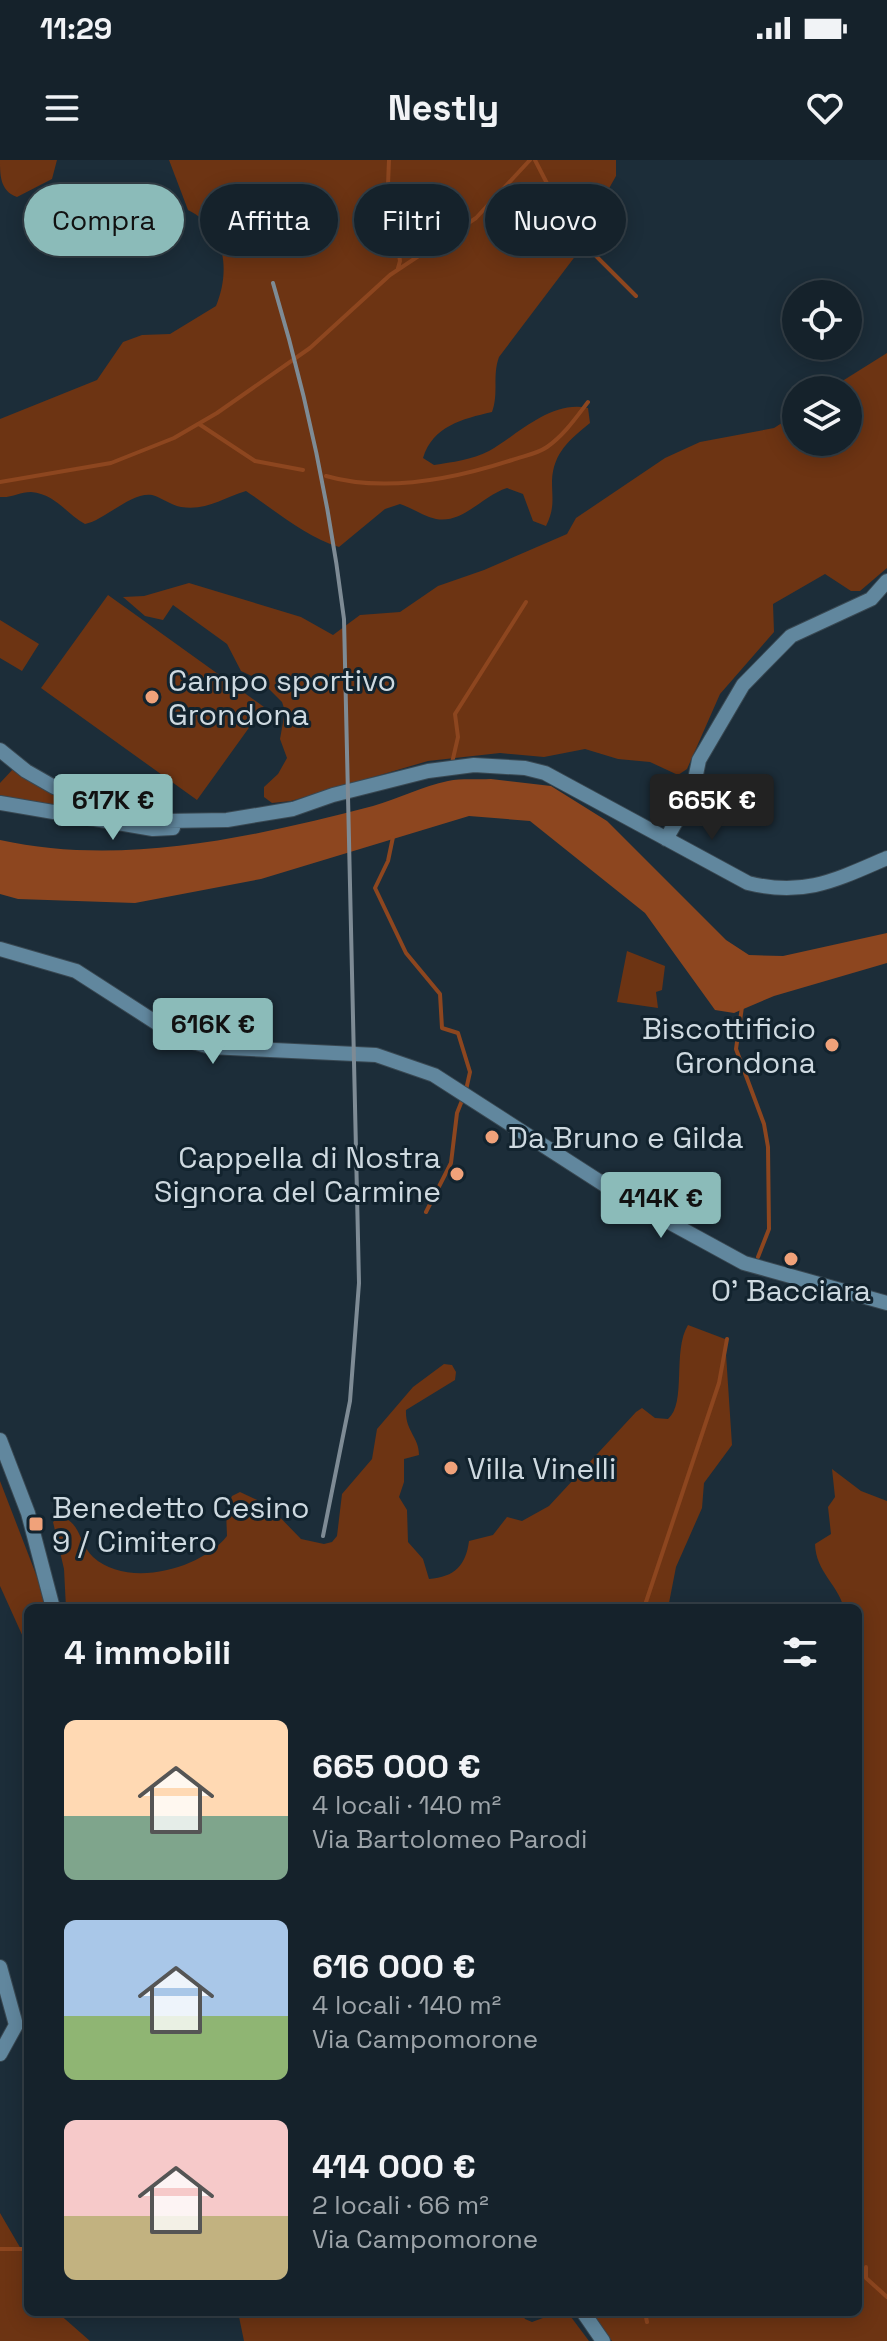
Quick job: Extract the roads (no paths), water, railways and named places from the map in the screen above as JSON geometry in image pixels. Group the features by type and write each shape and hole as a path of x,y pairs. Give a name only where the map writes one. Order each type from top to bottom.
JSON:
{"street":[{"path":"666,839 692,794 699,760 743,685 791,636 871,599 887,581"},
{"path":"0,750 26,771 54,787 165,821 210,823"},
{"path":"0,803 153,829 293,809 333,795 428,771 500,765 545,773 748,883 776,890 826,884 887,858"},
{"path":"0,949 76,971 180,1038 210,1047 376,1055 434,1075 646,1211 744,1263 887,1303"},
{"path":"0,1440 10,1474 28,1513 52,1604"},
{"path":"0,1967 16,2025 0,2054"},
{"path":"586,2316 603,2341"}],"waterway":[{"path":"389,160 388,185 400,261 398,268"},
{"path":"0,482 111,463 174,438 217,413 310,348 390,275 476,218 530,160"},
{"path":"535,160 572,232 636,296"},
{"path":"326,476 372,483 419,482 490,467 547,447 564,432 588,402"},
{"path":"199,424 255,461 303,470"},
{"path":"452,763 458,737 455,714 526,602"},
{"path":"393,837 388,861 375,888 406,953 440,994 442,1028 458,1033 470,1072 466,1090"},
{"path":"742,1007 736,1049 764,1124 768,1147 769,1229 758,1257"},
{"path":"426,1212 451,1163 457,1113 463,1098"},
{"path":"645,1604 719,1383 727,1339"},
{"path":"0,2249 24,2249"},
{"path":"866,2267 866,2278 887,2297"},
{"path":"646,2316 647,2322"}],"railway":[{"path":"273,283 316,450 344,619 359,1283 350,1401 323,1536"}],"place":[{"name":"Campo sportivo Grondona","path":"152,697"},
{"name":"Biscottificio Grondona","path":"832,1045"},
{"name":"Da Bruno e Gilda","path":"492,1137"},
{"name":"Cappella di Nostra Signora del Carmine","path":"457,1174"},
{"name":"O' Bacciara","path":"791,1259"},
{"name":"Villa Vinelli","path":"451,1468"},
{"name":"Benedetto Cesino 9 / Cimitero","path":"36,1524"}]}
